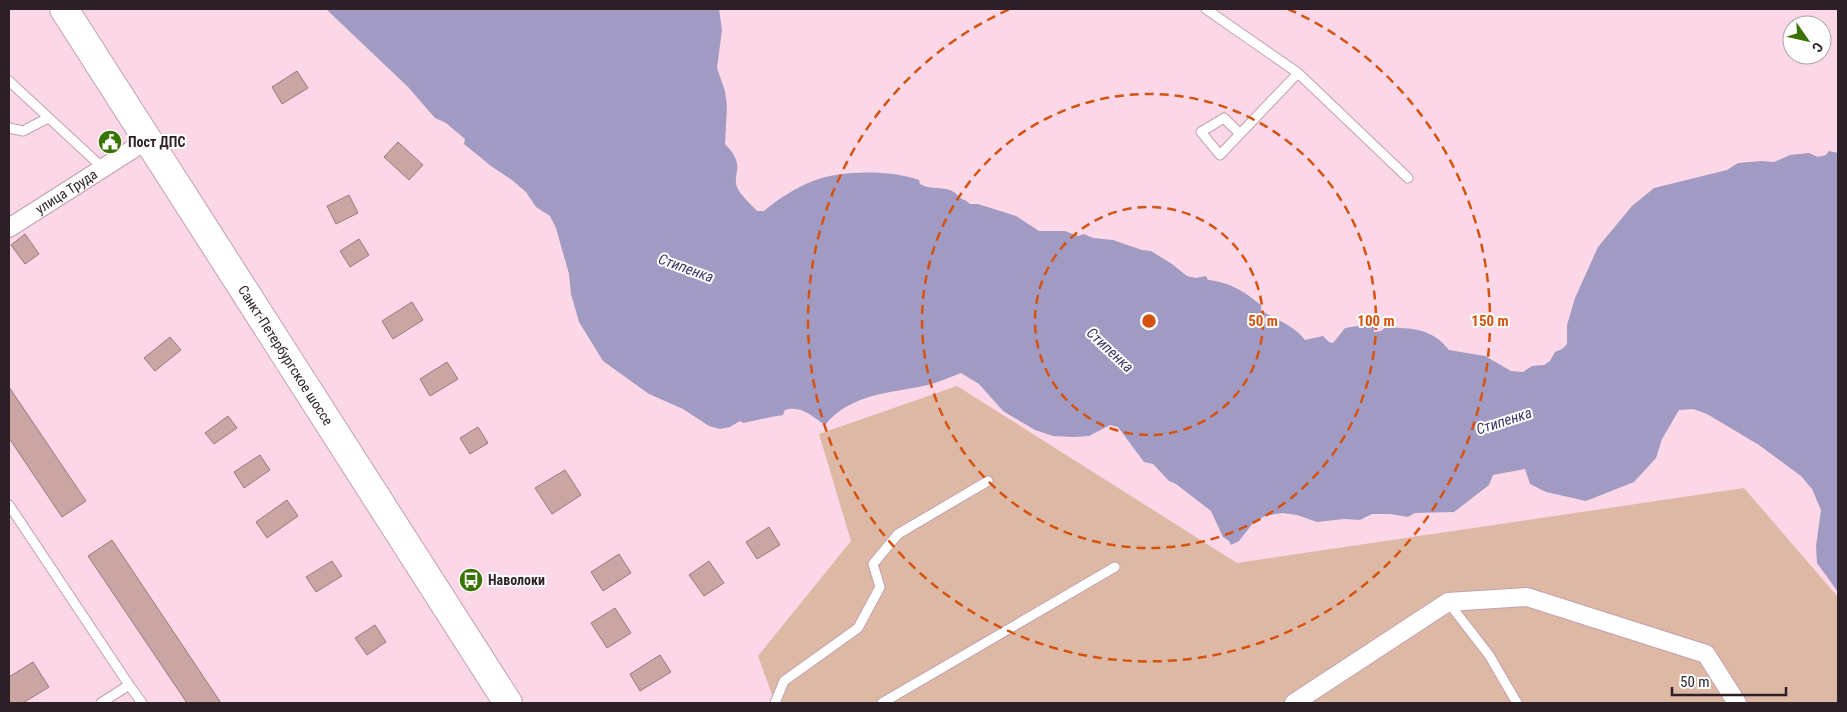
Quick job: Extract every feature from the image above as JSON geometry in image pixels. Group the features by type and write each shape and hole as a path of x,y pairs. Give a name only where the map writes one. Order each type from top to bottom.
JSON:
{"main road":[{"name":"Санкт-Петербургское шоссе","path":"64,9 508,703"}],"street":[{"name":"улица Труда","path":"9,228 148,140"},
{"path":"1294,703 1448,602 1527,597 1706,654 1737,703"}],"lane":[{"path":"1206,9 1298,72 1408,178"},
{"path":"1240,134 1298,72"},
{"path":"9,81 103,168"},
{"path":"9,128 23,130 48,118"},
{"path":"775,703 784,681 858,628 880,587 873,564 898,534 988,481"},
{"path":"9,505 142,703"},
{"path":"882,703 1115,567"},
{"path":"1448,602 1489,655 1517,703"},
{"path":"101,703 129,684"}],"shaded area":[{"path":"957,386 1237,563 1744,488 1838,597 1838,703 775,703 758,656 851,541 819,434"}],"water":[{"name":"Стипенка","path":"326,9 719,9 722,30 717,68 725,91 727,106 725,144 736,159 738,190 757,211 764,211 793,190 824,177 851,173 895,174 919,180 920,184 924,186 952,191 970,204 978,204 1016,216 1039,231 1065,231 1078,236 1084,234 1093,238 1113,240 1142,250 1151,251 1187,276 1196,278 1206,276 1208,280 1224,283 1243,292 1261,305 1261,310 1290,327 1305,340 1323,336 1333,343 1345,328 1375,323 1374,332 1381,331 1386,327 1404,328 1428,333 1442,342 1449,350 1485,356 1511,371 1523,372 1532,366 1544,365 1550,361 1555,352 1567,344 1567,325 1575,298 1598,247 1632,206 1654,188 1727,170 1738,163 1774,162 1790,155 1809,153 1818,157 1826,155 1829,151 1838,153 1838,592 1817,563 1816,546 1821,510 1812,489 1801,476 1759,445 1707,414 1693,409 1679,410 1662,439 1656,458 1634,482 1586,501 1546,492 1530,484 1525,469 1493,475 1489,485 1454,512 1415,513 1408,517 1372,514 1360,520 1344,519 1317,522 1297,515 1282,513 1265,516 1253,523 1239,541 1231,545 1223,537 1211,511 1176,484 1169,481 1153,464 1144,462 1118,427 1110,425 1089,436 1075,437 1053,436 1035,430 1003,411 979,384 961,373 928,385 859,400 835,414 825,425 806,412 791,409 785,410 783,415 743,423 740,421 730,427 720,429 709,426 683,409 649,394 603,361 579,322 571,294 569,274 556,228 550,216 536,207 526,192 512,180 464,144 465,139 446,123 435,118 408,87"}],"building":[{"path":"297,71 308,88 282,104 272,87"},
{"path":"398,142 423,165 409,180 384,157"},
{"path":"349,195 358,213 336,224 327,206"},
{"path":"25,234 39,254 25,264 11,245"},
{"path":"359,239 369,255 350,267 340,251"},
{"path":"412,302 423,320 393,339 382,321"},
{"path":"170,337 181,350 155,371 144,358"},
{"path":"447,362 458,379 430,396 420,379"},
{"path":"9,387 86,501 62,517 9,438"},
{"path":"228,416 237,428 214,444 205,433"},
{"path":"478,427 488,443 470,454 460,438"},
{"path":"260,455 270,470 244,488 234,472"},
{"path":"565,470 581,495 552,514 535,488"},
{"path":"287,500 298,516 267,538 256,522"},
{"path":"769,527 780,545 757,559 746,542"},
{"path":"112,540 221,703 187,703 88,556"},
{"path":"619,554 631,573 603,591 591,572"},
{"path":"332,561 342,576 316,592 306,577"},
{"path":"709,561 724,583 704,596 689,575"},
{"path":"615,608 631,633 607,648 591,623"},
{"path":"375,625 386,642 367,655 355,638"},
{"path":"660,655 671,672 640,691 630,674"},
{"path":"33,662 49,687 23,703 9,703 9,677"}],"place":[{"name":"Пост ДПС","path":"110,142"},
{"name":"Наволоки","path":"471,580"}]}
